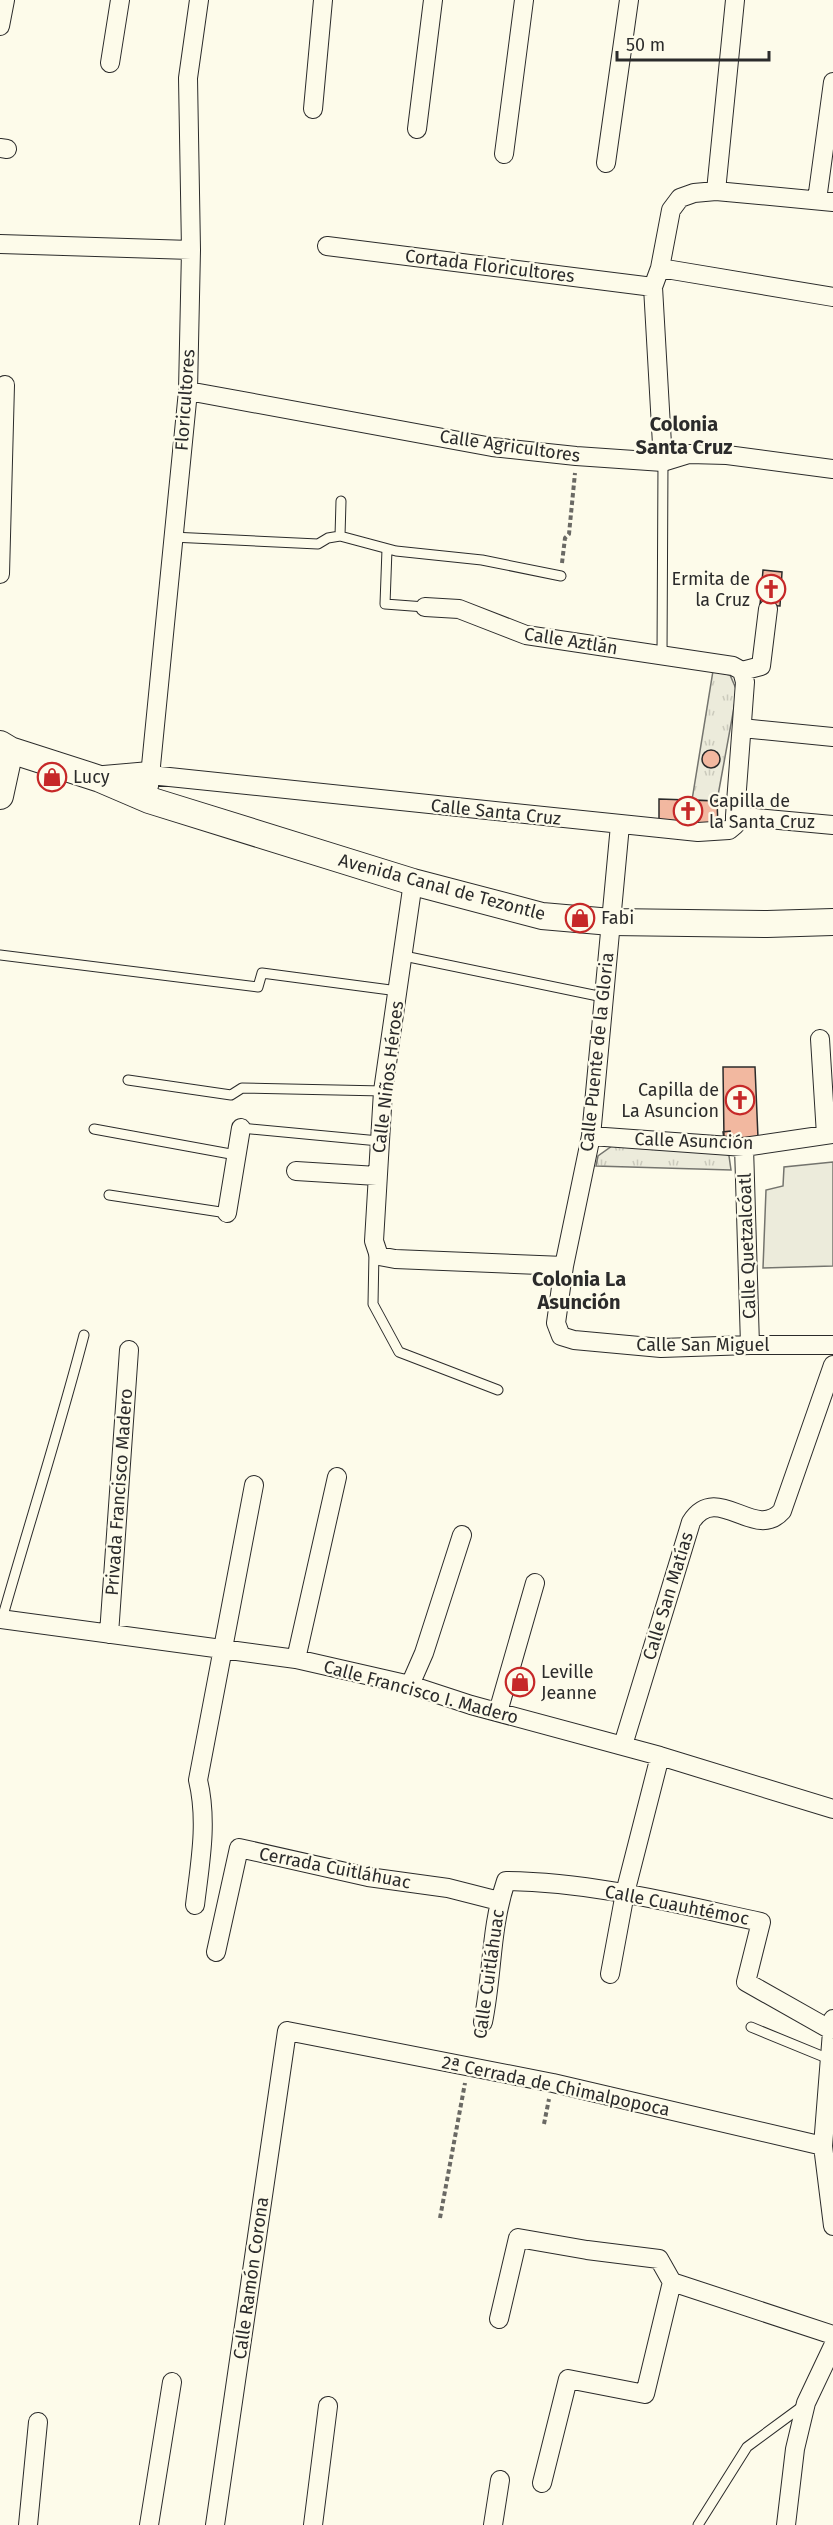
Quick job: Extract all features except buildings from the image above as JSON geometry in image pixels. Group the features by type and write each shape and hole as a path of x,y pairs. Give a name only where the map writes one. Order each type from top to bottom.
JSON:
{"street":[{"path":"0,26 5,0"},
{"path":"110,63 120,0"},
{"name":"Floricultores","path":"149,788 188,391 191,250 188,78 199,0"},
{"path":"313,109 323,0"},
{"path":"417,129 433,0"},
{"path":"504,154 525,0"},
{"path":"606,163 629,0"},
{"path":"716,191 735,0"},
{"path":"663,462 653,287 660,268 671,210 680,198 694,193 716,191 825,201 833,82"},
{"path":"0,244 191,250"},
{"name":"Cortada Floricultores","path":"327,246 653,287"},
{"path":"660,268 833,297"},
{"path":"0,574 5,385"},
{"name":"Calle Agricultores","path":"188,391 492,447 663,462 689,454 727,455 833,469"},
{"name":"Calle Aztlán","path":"424,607 459,609 526,635 733,666 742,671"},
{"path":"768,609 761,666 742,671 746,682 735,816 833,825"},
{"path":"742,728 833,736"},
{"path":"0,796 5,747"},
{"name":"Avenida Canal de Tezontle","path":"5,747 100,779 149,788 413,882 542,916 611,922 767,924 833,922"},
{"name":"Calle Santa Cruz","path":"149,788 698,832 729,831 735,825 735,816"},
{"name":"Calle Puente de la Gloria","path":"574,1340 561,1336 556,1323 564,1266 591,1136 620,825"},
{"name":"Calle Niños Héroes","path":"374,1241 383,1091 413,882"},
{"path":"820,1039 830,1134"},
{"path":"227,1213 241,1128"},
{"name":"Calle Asunción","path":"591,1136 744,1146 830,1134"},
{"name":"Calle Quetzalcóatl","path":"744,1146 750,1345"},
{"path":"296,1171 377,1176"},
{"path":"374,1241 379,1256 394,1259 564,1266"},
{"name":"Calle San Miguel","path":"574,1340 661,1348 833,1345"},
{"name":"Privada Francisco Madero","path":"109,1634 129,1350"},
{"name":"Calle San Matías","path":"623,1745 691,1522 697,1512 707,1507 719,1507 763,1521 775,1519 782,1511 833,1365"},
{"path":"296,1659 337,1477"},
{"path":"195,1905 204,1821 198,1780 254,1485"},
{"path":"410,1685 424,1653 462,1535"},
{"path":"498,1712 535,1583"},
{"name":"Calle Francisco I. Madero","path":"1,1619 296,1659 410,1685 498,1712 623,1745 833,1809"},
{"path":"610,1974 625,1893 660,1756"},
{"name":"Cerrada Cuitláhuac","path":"216,1952 238,1848 368,1877 448,1888 499,1901"},
{"name":"Calle Cuauhtémoc","path":"506,1881 625,1893 761,1922 746,1982 832,2024"},
{"name":"Calle Cuitláhuac","path":"483,2022 490,1988 494,1926 506,1881"},
{"path":"832,2024 823,2146 833,2226"},
{"name":"2ª Cerrada de Chimalpopoca","path":"287,2031 553,2083 823,2146"},
{"name":"Calle Ramón Corona","path":"215,2525 287,2031"},
{"path":"499,2319 518,2238 659,2259 672,2282 833,2335"},
{"path":"542,2483 568,2379 645,2394 672,2282"},
{"path":"786,2525 795,2449 806,2403 833,2346"},
{"path":"149,2525 172,2382"},
{"path":"313,2525 328,2406"},
{"path":"27,2525 38,2422"},
{"path":"493,2525 500,2480"}],"lane":[{"path":"662,655 663,462"},
{"path":"340,536 341,501"},
{"path":"172,537 318,544 328,538 340,536 387,549 482,560 561,576"},
{"name":"Calle Aztlán","path":"387,549 385,604 424,607"},
{"path":"0,955 258,987 262,973 398,991"},
{"path":"404,956 603,997"},
{"path":"128,1080 231,1095 242,1088 383,1091"},
{"path":"241,1128 379,1141"},
{"path":"94,1129 236,1155"},
{"path":"109,1195 227,1213"},
{"path":"374,1241 373,1304 399,1352 498,1390"},
{"path":"1,1619 59,1432 84,1335"},
{"path":"751,2027 829,2059"},
{"path":"698,2525 747,2447 806,2403"}],"path":[{"path":"561,576 576,456"},
{"path":"440,2218 468,2066"},
{"path":"544,2124 553,2083"}],"green space":[{"path":"713,671 730,675 737,691 717,801 692,800"},
{"path":"612,1146 721,1150 729,1156 731,1170 596,1166 598,1156"},
{"path":"833,1162 833,1266 763,1268 766,1190 783,1186 784,1167"}],"place":[{"name":"Ermita de la Cruz","path":"771,589"},
{"name":"Lucy","path":"52,777"},
{"name":"Capilla de la Santa Cruz","path":"688,811"},
{"name":"Fabi","path":"580,918"},
{"name":"Capilla de La Asuncion","path":"740,1100"},
{"name":"Leville Jeanne","path":"520,1682"}],"district":[{"name":"Colonia Santa Cruz","path":"684,436"},
{"name":"Colonia La Asunción","path":"579,1290"}]}
